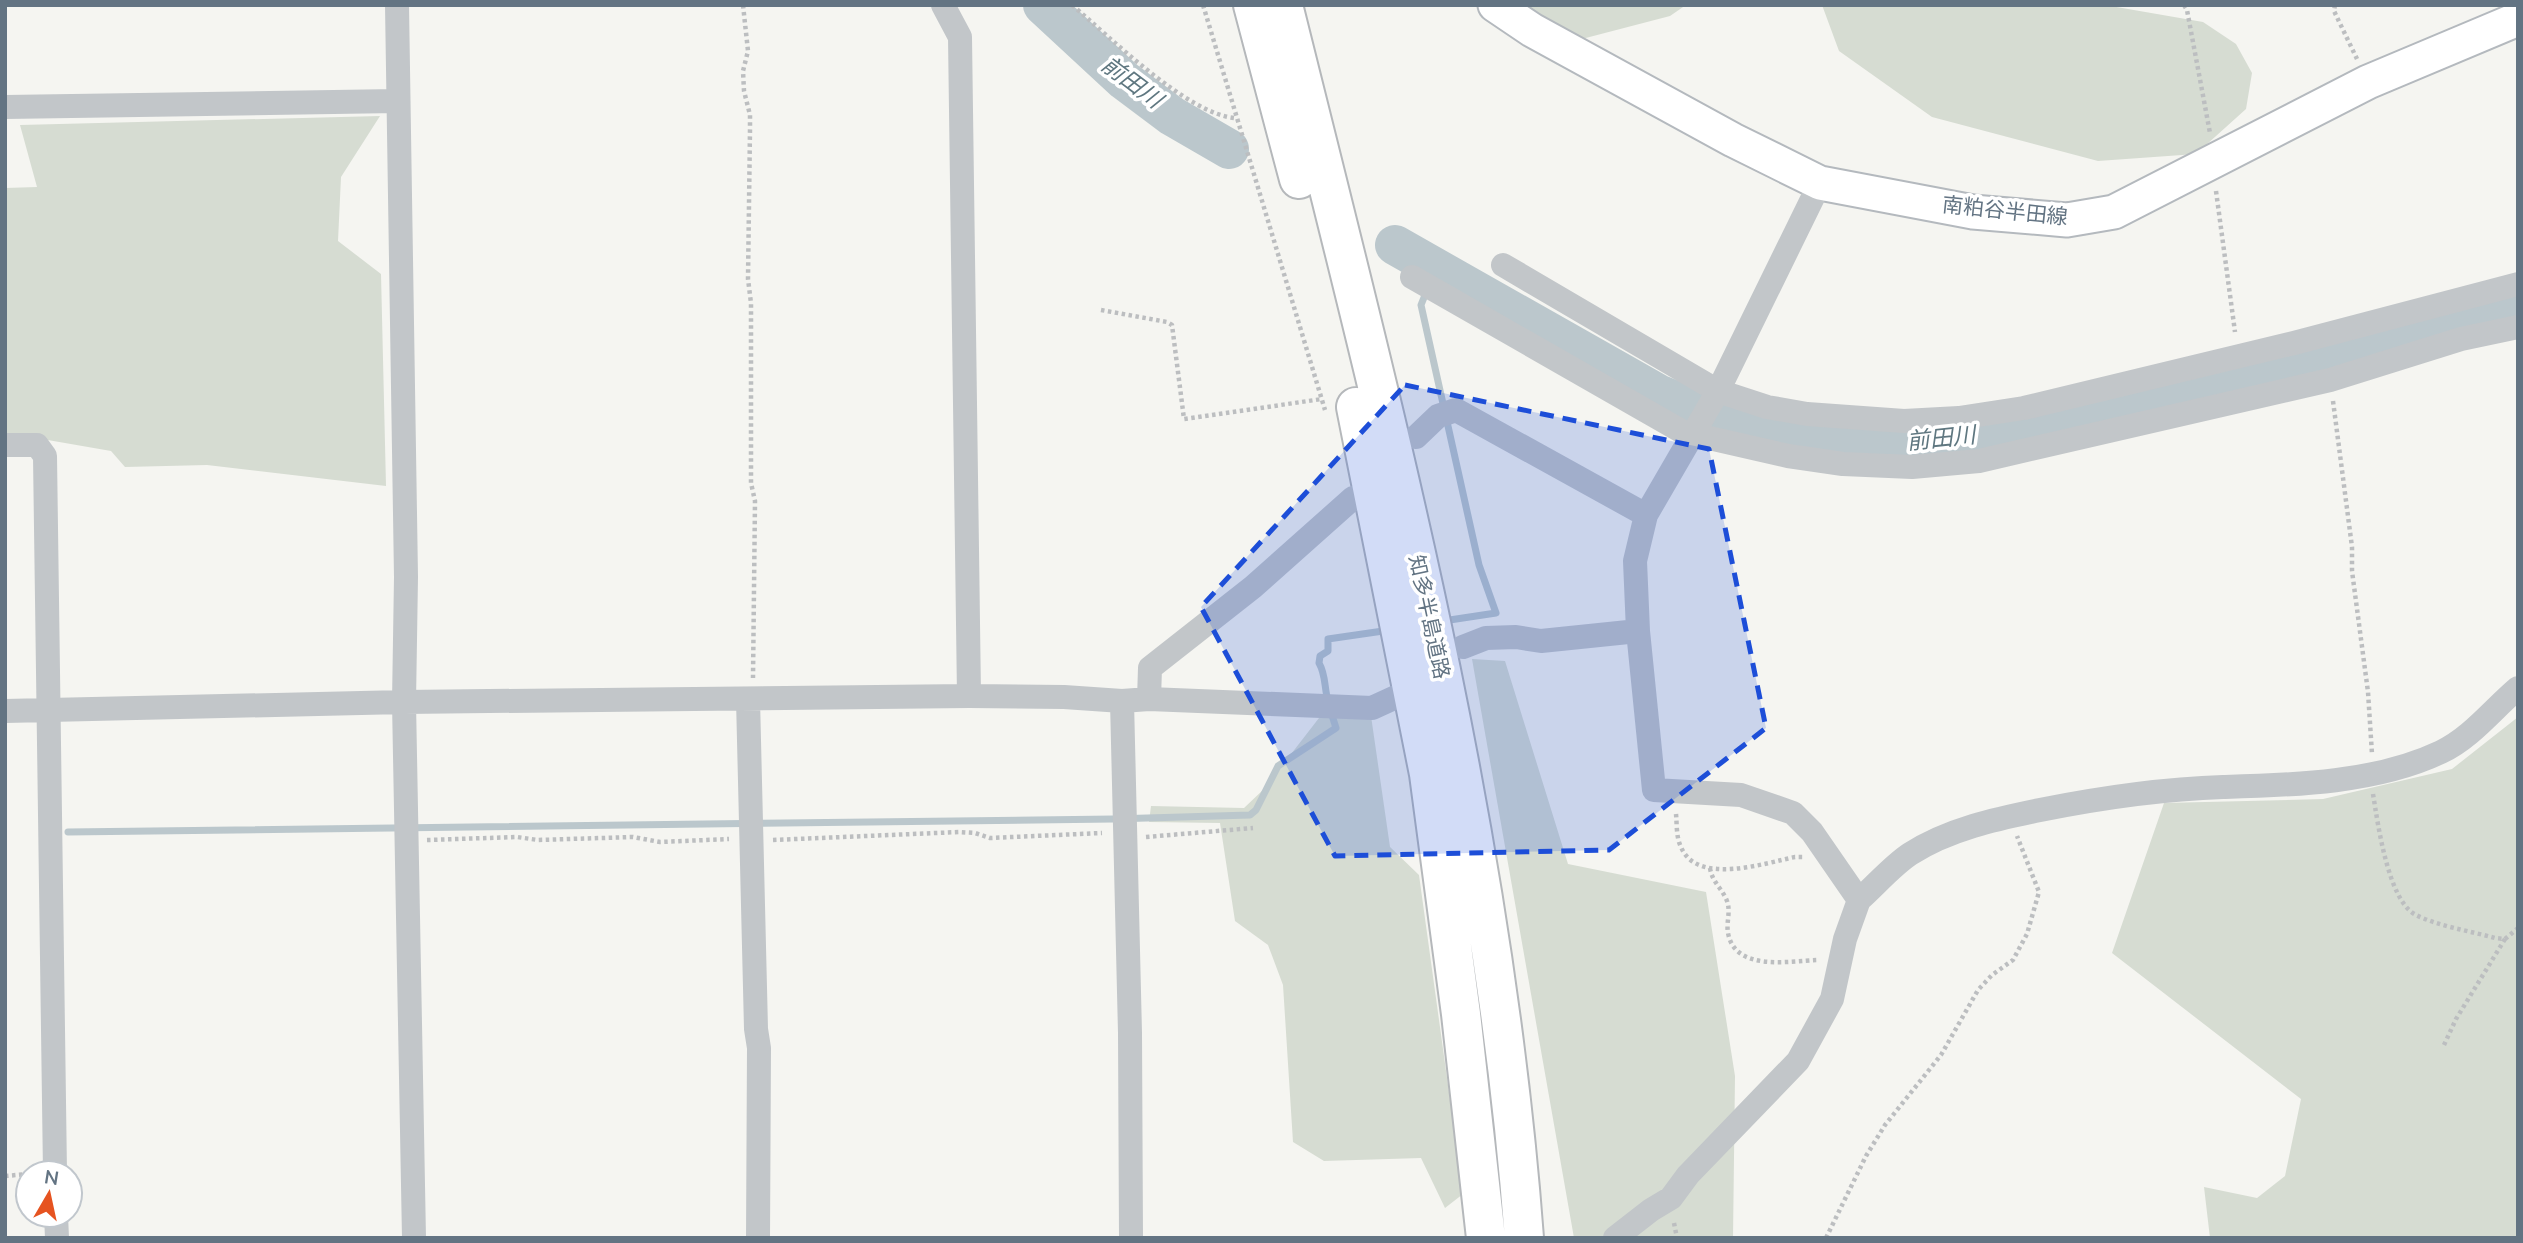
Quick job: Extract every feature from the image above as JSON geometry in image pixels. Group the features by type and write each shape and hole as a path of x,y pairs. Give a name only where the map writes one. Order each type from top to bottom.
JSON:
{"highway":[{"name":"知多半島道路","path":"1253,5 1360,421 1429,774 1461,1014 1486,1238"},
{"name":"知多半島道路","path":"1283,5 1392,447 1462,770 1499,1007 1524,1238"}],"main road":[{"name":"南粕谷半田線","path":"1495,5 1532,30 1733,140 1820,183 1973,212 2067,220 2113,212 2368,82 2518,19"}],"street":[{"path":"397,5 405,577 404,702 414,1238"},
{"path":"943,5 960,37 969,696"},
{"path":"5,107 397,101"},
{"path":"1820,183 1718,391 1646,515 1635,561 1638,632 1654,790 1741,794 1793,813 1812,832 1859,900"},
{"path":"1503,265 1718,391 1767,407 1834,417 1904,421 1959,418 2051,402 2294,343 2518,284"},
{"path":"1412,277 1683,432 1788,456 1843,464 1912,467 1992,458 2330,380 2461,338 2518,327"},
{"path":"1416,437 1438,416 1456,410 1646,515"},
{"path":"5,445 37,445 46,456 55,1159"},
{"path":"1149,699 1150,668 1253,587 1353,498"},
{"path":"1463,647 1486,638 1516,637 1541,641 1638,632"},
{"path":"1615,1238 1671,1198 1688,1175 1798,1061 1832,999 1844,939 1859,900 1909,855 1949,834 2010,816 2133,794 2302,785 2413,764 2443,751 2465,737 2518,688"},
{"path":"5,711 404,702 969,696 1064,697 1122,701 1149,699 1372,708 1396,697"},
{"path":"751,700 756,1029 759,1048 758,1238"},
{"path":"1122,701 1130,1033 1131,1238"}],"path":[{"path":"743,5 748,51 743,71 744,91 750,115 748,279 751,303 751,483 755,501 751,700"},
{"path":"1072,5 1193,102 1221,117 1236,118"},
{"path":"1203,5 1327,421"},
{"path":"2335,5 2334,11 2368,82"},
{"path":"1101,310 1167,321 1171,325 1184,419 1322,400"},
{"path":"2330,380 2368,692 2372,790 2377,820 2398,897 2414,914 2426,919 2505,939"},
{"path":"1665,791 1676,809 1681,849 1692,860 1710,868 1733,870 1806,857"},
{"path":"1826,1238 1885,1125 1941,1055 1978,990 1992,975 2013,960 2027,934 2039,892 2010,816"},
{"path":"1124,839 1253,828"},
{"path":"1710,868 1711,878 1727,900 1728,933 1737,951 1747,959 1775,962 1840,961"},
{"path":"2444,1045 2456,1019 2505,939 2518,928"}],"highlighted area":[{"path":"1405,385 1709,449 1766,728 1609,850 1335,856 1201,607"}],"shaded area":[{"path":"1525,5 1686,5 1670,16 1578,40"},
{"path":"1822,5 2105,5 2203,22 2236,44 2252,73 2246,109 2196,154 2098,161 1932,117 1839,51"},
{"path":"380,116 341,177 338,241 381,274 386,486 207,465 125,467 111,451 5,435 5,188 37,187 20,125"},
{"path":"1472,659 1505,661 1568,864 1706,892 1735,1076 1733,1238 1574,1238"},
{"path":"1371,716 1390,847 1419,875 1463,1194 1445,1208 1421,1158 1324,1161 1293,1142 1283,985 1268,945 1235,921 1220,823 1149,822 1151,806 1244,808 1264,789 1319,718"},
{"path":"2518,717 2518,1238 2210,1238 2204,1187 2257,1198 2285,1176 2301,1099 2112,953 2164,803 2323,799 2452,769"}],"waterway":[{"name":"前田川","path":"1043,5 1124,80 1172,116 1229,149"},
{"name":"前田川","path":"1395,245 1658,394 1715,417 1785,433 1900,443 1959,440 2016,430 2348,350 2427,326 2518,305"},
{"path":"1425,295 1421,305 1479,565 1496,613 1443,621"},
{"path":"1328,701 1319,663 1320,656 1328,651 1328,639 1390,630"},
{"path":"68,832 1250,815 1256,810 1278,766 1336,728 1331,712"}]}
